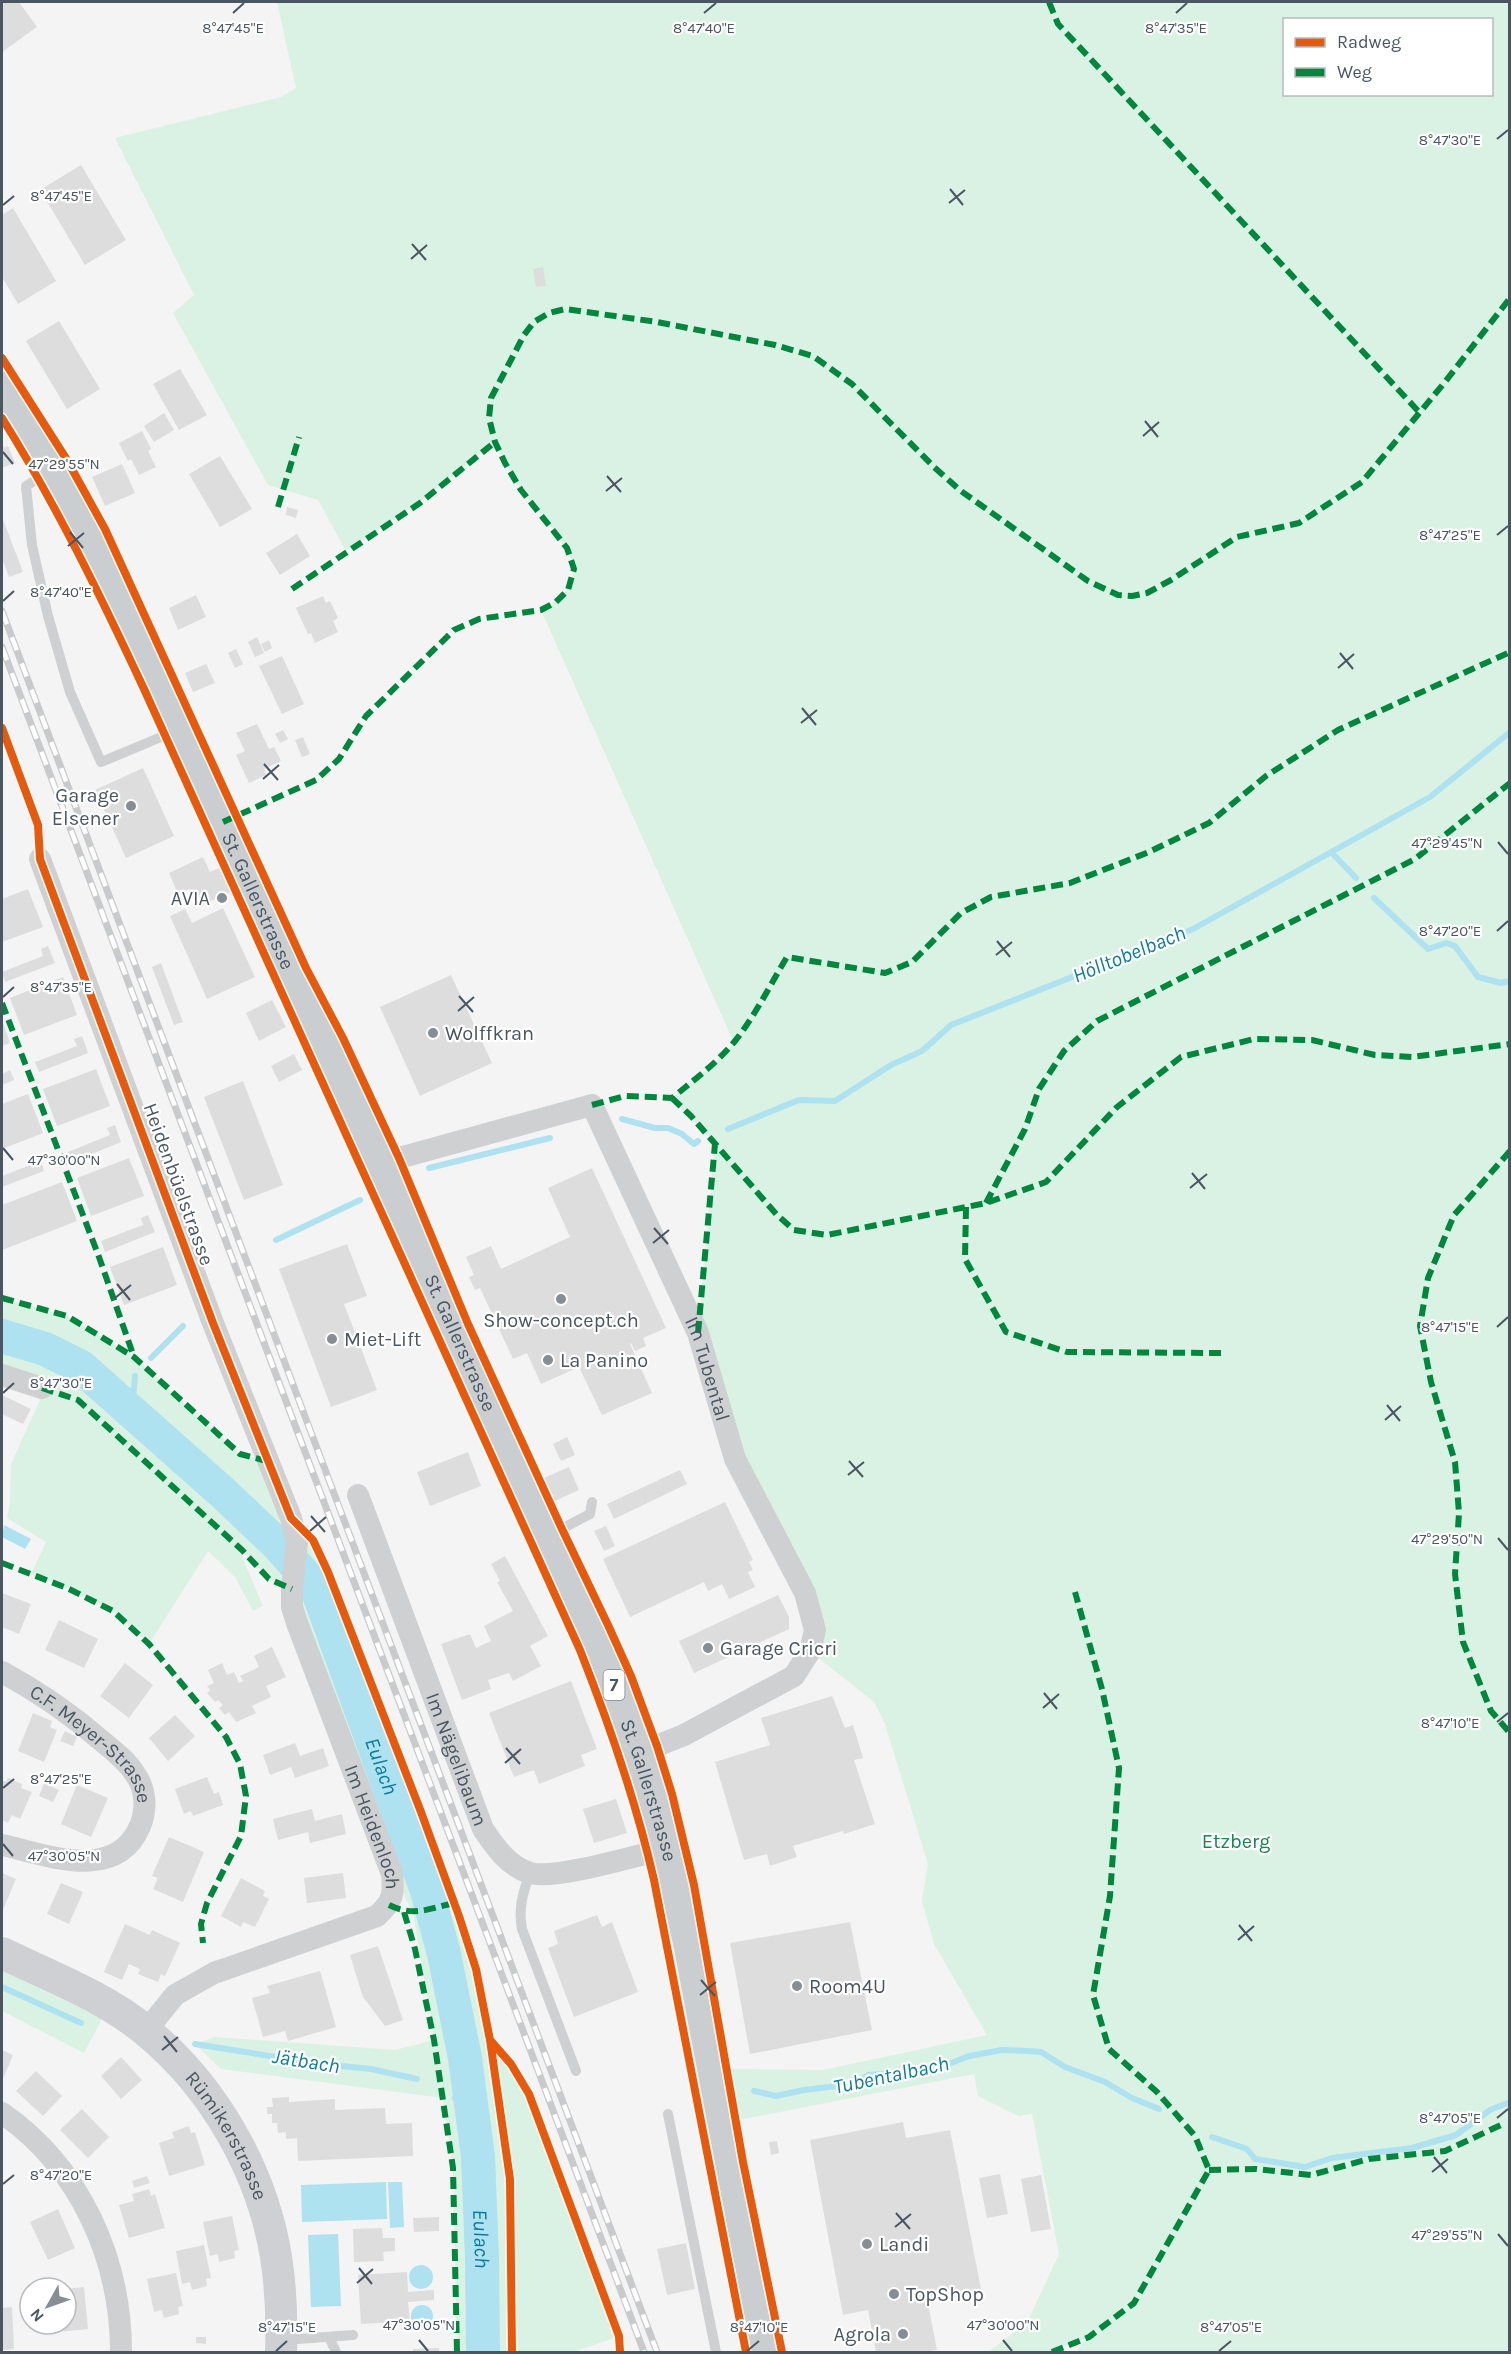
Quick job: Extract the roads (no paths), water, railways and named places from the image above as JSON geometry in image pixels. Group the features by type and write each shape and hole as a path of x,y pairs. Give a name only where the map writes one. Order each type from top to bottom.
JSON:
{"main road":[{"name":"St. Gallerstrasse","path":"2,388 53,470 98,552 181,729 590,1628 639,1753 668,1848 689,1940 768,2352"},
{"name":"Rümikerstrasse","path":"2,1953 109,2006 146,2031 192,2075 212,2099 233,2135 266,2215 276,2256 281,2347"}],"street":[{"name":"Heidenbüelstrasse","path":"40,859 213,1323 291,1518"},
{"name":"Im Tubental","path":"381,1165 399,1158 592,1105 698,1333 735,1459 806,1593 815,1630 810,1651 794,1676 684,1735 639,1753"},
{"path":"2,1375 42,1388"},
{"name":"Im Nägelibaum","path":"358,1495 483,1829 504,1858 530,1873"},
{"name":"Im Heidenloch","path":"146,2031 175,1995 214,1972 377,1916 389,1905 393,1893 392,1874 292,1607 297,1542 291,1518"},
{"name":"C.F. Meyer-Strasse","path":"2,1672 37,1691 72,1716 119,1756 136,1774 144,1795 145,1816 136,1836 122,1851 100,1861 78,1861 2,1845"},
{"path":"530,1873 554,1874 668,1848"},
{"path":"2,2113 54,2161 76,2192 96,2228 108,2261 117,2298 121,2352"}],"lane":[{"path":"53,470 26,486 32,545 70,692 94,750 101,762 181,729"},
{"path":"547,1536 590,1514 592,1502"},
{"path":"530,1873 522,1897 520,1918 522,1929 576,2071"},
{"path":"668,2114 716,2352"},
{"path":"281,2347 329,2337 353,2335"},
{"path":"329,2337 336,2352"}],"water":[{"path":"4,1525 31,1539 25,1549 2,1537"},
{"path":"386,2182 387,2219 302,2222 301,2185"},
{"path":"388,2182 402,2182 404,2227 390,2228"},
{"path":"338,2234 341,2306 311,2307 308,2235"},
{"path":"421,2265 429,2269 433,2277 429,2285 421,2289 413,2285 409,2277 413,2269"},
{"path":"418,2305 426,2305 433,2312 433,2320 426,2327 418,2327 411,2320 411,2312"}],"waterway":[{"name":"Hölltobelbach","path":"728,1129 799,1100 835,1101 891,1065 922,1051 951,1025 1193,929 1430,797 1510,732"},
{"path":"1331,852 1356,878"},
{"path":"1374,898 1428,949 1446,943 1455,946 1478,977 1501,983 1510,981"},
{"name":"Hölltobelbach","path":"622,1119 655,1128 668,1128 682,1134 694,1144 698,1141"},
{"name":"Hölltobelbach","path":"429,1168 550,1138"},
{"name":"Hölltobelbach","path":"276,1240 360,1200"},
{"name":"Hölltobelbach","path":"151,1358 183,1326"},
{"name":"Eulach","path":"2,1336 45,1349 81,1367 222,1492 277,1544 317,1589 427,1891 444,1954 465,2058 478,2157 483,2352"},
{"name":"Hölltobelbach","path":"132,1412 135,1376"},
{"name":"Jätbach","path":"2,1987 81,2023"},
{"name":"Jätbach","path":"195,2044 313,2063 371,2069 417,2079"},
{"name":"Tubentalbach","path":"754,2091 776,2096 854,2084 868,2075 934,2070 969,2056 1002,2050 1028,2051 1041,2052 1065,2067 1105,2082 1132,2098 1159,2109"},
{"name":"Jätbach","path":"455,2098 472,2106"},
{"name":"Tubentalbach","path":"1212,2137 1247,2149 1255,2159 1305,2167 1332,2158 1412,2148 1456,2135 1490,2110 1510,2102"},
{"name":"Tubentalbach","path":"478,2157 485,2147"}],"railway":[{"path":"2,611 657,2352"},
{"path":"2,647 644,2352"}],"place":[{"name":"Garage Elsener","path":"131,806"},
{"name":"AVIA","path":"222,898"},
{"name":"Wolffkran","path":"433,1033"},
{"name":"Show-concept.ch","path":"561,1299"},
{"name":"Miet-Lift","path":"332,1339"},
{"name":"La Panino","path":"548,1360"},
{"name":"Garage Cricri","path":"708,1648"},
{"name":"Room4U","path":"797,1986"},
{"name":"Landi","path":"867,2244"},
{"name":"TopShop","path":"894,2294"},
{"name":"Agrola","path":"903,2334"}],"park label":[{"name":"Etzberg","path":"1236,1841"}]}
